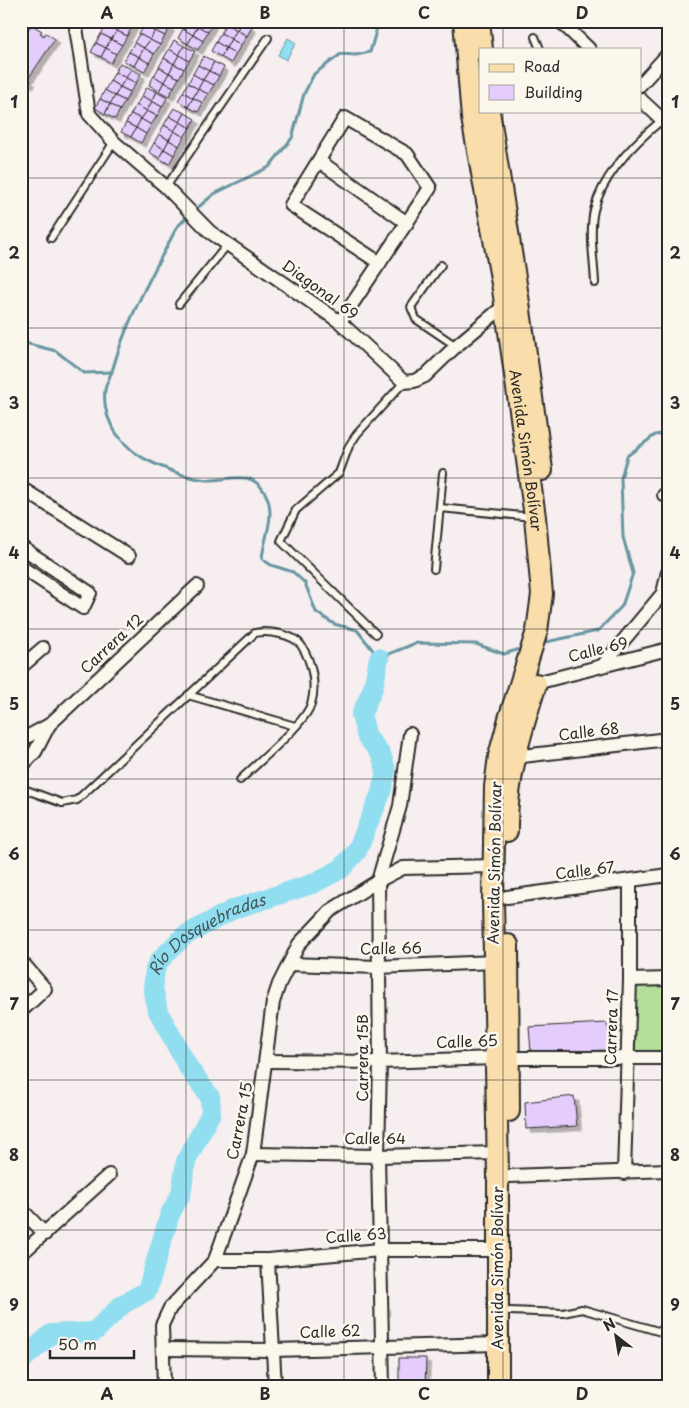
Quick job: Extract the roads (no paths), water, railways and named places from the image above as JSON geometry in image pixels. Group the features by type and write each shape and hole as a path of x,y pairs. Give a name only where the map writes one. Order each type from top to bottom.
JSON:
{"main road":[{"name":"Avenida Simón Bolívar","path":"464,21 472,118 503,289 504,306 548,516 555,595 538,657 536,683 514,757 507,821 507,897 502,1058 496,1153 498,1387"},
{"path":"479,21 482,48"},
{"name":"Avenida Simón Bolívar","path":"488,112 520,303 544,630"},
{"name":"Avenida Simón Bolívar","path":"511,1387 510,1176 494,962 495,787 499,756 538,657"}],"street":[{"name":"Diagonal 69","path":"75,21 89,114 114,142 169,190 210,232 340,322 404,382"},
{"path":"560,21 587,48"},
{"path":"642,83 668,54"},
{"path":"642,101 665,123"},
{"path":"340,322 407,224 430,188 407,154 345,118 291,205 380,263"},
{"path":"319,162 407,224"},
{"path":"404,382 414,381 425,376 456,346 504,306"},
{"path":"21,488 129,556"},
{"path":"21,547 90,593 83,608 21,567"},
{"path":"604,665 663,593 668,572"},
{"name":"Carrera 12","path":"21,740 49,725 197,586"},
{"path":"654,604 668,601"},
{"path":"21,666 43,648"},
{"name":"Calle 69","path":"536,683 668,649"},
{"name":"Carrera 12","path":"21,767 35,752 49,725"},
{"name":"Carrera 15B","path":"383,1387 378,1156 380,1062 378,881 400,806 410,734"},
{"name":"Calle 68","path":"514,757 668,740"},
{"path":"378,881 403,868 495,866"},
{"name":"Calle 67","path":"507,897 630,882 668,875"},
{"name":"Carrera 15","path":"164,1387 162,1325 170,1308 215,1260 253,1154 267,1061 269,1028 279,984 299,944 330,912 378,881"},
{"name":"Carrera 17","path":"624,1174 630,980 630,882"},
{"path":"21,961 45,989 21,1011"},
{"name":"Calle 66","path":"289,964 378,967 494,962"},
{"path":"630,980 668,979"},
{"name":"Calle 65","path":"267,1061 380,1062 502,1058 668,1058"},
{"name":"Calle 64","path":"253,1154 378,1156 496,1153"},
{"path":"510,1176 624,1174 668,1170"},
{"path":"21,1254 109,1175"},
{"path":"21,1209 45,1234"},
{"name":"Calle 63","path":"215,1260 268,1260 380,1250 498,1250"},
{"path":"268,1260 275,1387"},
{"name":"Calle 62","path":"164,1349 274,1350 498,1344"}],"lane":[{"path":"534,37 540,48"},
{"path":"169,190 268,38"},
{"path":"595,283 594,212 600,193 611,173 665,123"},
{"path":"51,238 114,142"},
{"path":"180,304 228,244"},
{"path":"441,265 411,307 416,319 456,346"},
{"path":"376,634 281,541 296,510 339,473 349,446 357,434 404,382"},
{"path":"434,569 443,472"},
{"path":"440,508 535,517"},
{"path":"21,788 62,803 77,800 255,633 265,631 295,640 300,645 314,674 311,703 295,726 240,780"},
{"path":"188,695 295,726"},
{"path":"510,1311 563,1313 582,1309 668,1334"}],"water":[{"path":"288,38 296,43 286,60 278,55"}],"waterway":[{"path":"195,210 214,194 269,167 292,138 304,94 314,74 341,54 356,55 370,52 379,21"},
{"path":"190,214 177,227 141,296 106,385 105,402 107,414 117,434 124,443 143,458 179,474 207,480 246,478 259,485 265,493 270,509 269,526 262,559 271,565 293,572 305,583 316,612 334,624 357,630 379,658 416,643 476,644 504,654 523,648"},
{"path":"21,342 56,351 84,373 112,372"},
{"path":"541,643 598,631 622,606 633,573 623,537 621,478 627,456 655,435 668,433"},
{"name":"Río Dosquebradas","path":"21,1361 51,1334 94,1332 123,1304 147,1291 170,1214 181,1194 186,1161 211,1113 210,1097 188,1067 158,1011 153,988 155,970 159,961 184,936 234,909 312,884 341,869 357,851 381,793 386,770 381,754 367,737 361,715 373,688 379,658"}]}
